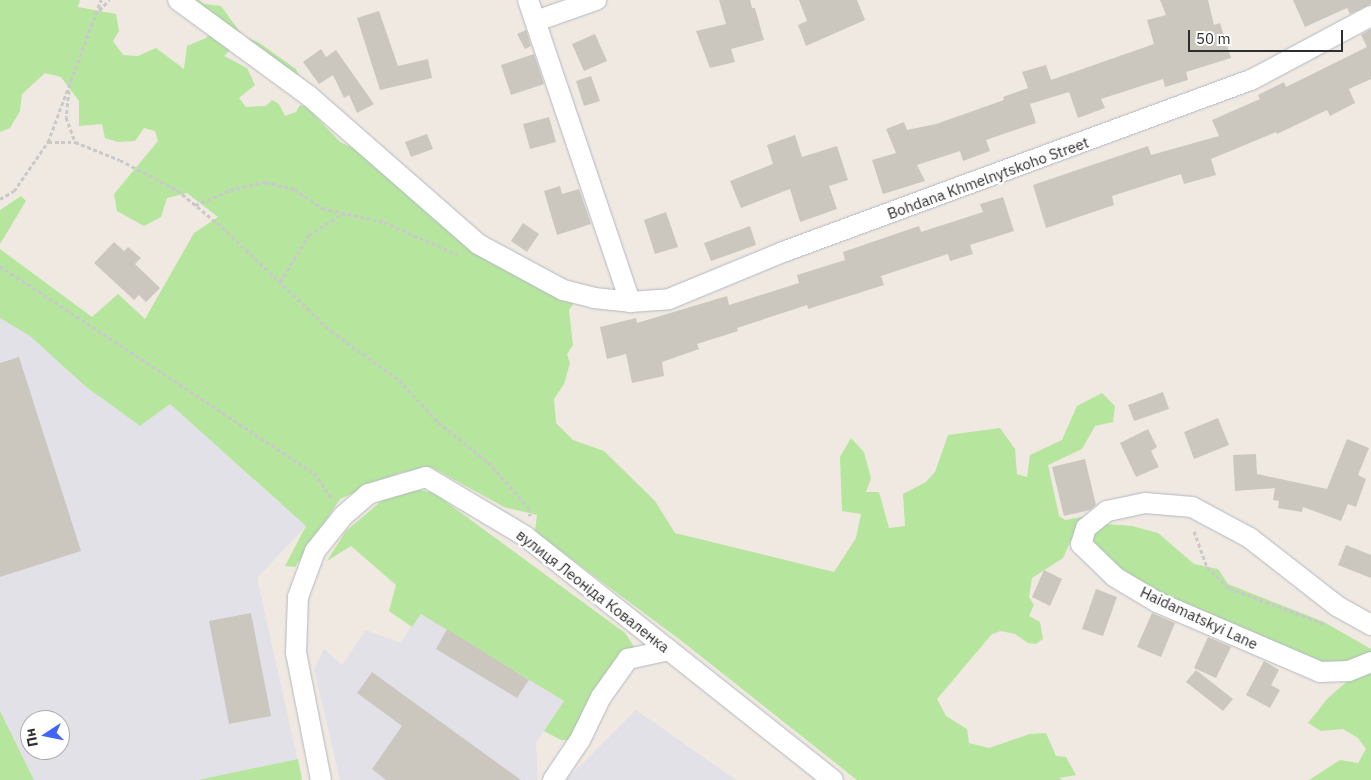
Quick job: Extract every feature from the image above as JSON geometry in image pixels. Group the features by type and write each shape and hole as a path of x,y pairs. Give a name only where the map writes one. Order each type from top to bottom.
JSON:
{"street":[{"name":"Bohdana Khmelnytskoho Street","path":"178,0 308,95 478,244 497,256 563,290 594,298 630,302 669,298 783,252 1251,80 1371,16"},
{"path":"528,0 630,302"},
{"path":"536,21 596,0"},
{"name":"вулиця Леоніда Коваленка","path":"321,780 296,653 298,597 315,552 343,516 368,494 426,477 525,536 833,780"},
{"name":"Haidamatskyi Lane","path":"1371,625 1337,606 1250,538 1192,507 1145,503 1107,511 1086,528 1082,544 1115,577 1158,602 1320,672 1349,671 1371,662"},
{"path":"553,780 580,740 601,697 628,660 669,650"}],"path":[{"path":"0,199 14,192 48,142 69,90 92,19 101,0"},
{"path":"92,19 109,0"},
{"path":"69,90 66,117 75,142"},
{"path":"48,142 75,142 120,160 177,190 280,282 331,331 399,380 438,422 488,462 528,507 530,522 525,536"},
{"path":"195,205 230,190 266,182 294,190 322,208 384,222 451,253 484,260 497,256"},
{"path":"280,282 309,235 345,213"},
{"path":"0,266 314,474 343,516"},
{"path":"1185,507 1207,567 1229,588 1328,625"}],"shaded area":[{"path":"0,315 30,336 85,386 140,426 170,404 306,526 257,578 302,780 34,780 24,760 70,760 70,710 20,710 20,752 0,711"},
{"path":"421,613 565,702 536,742 538,780 340,780 314,669 324,649 342,665 366,630 400,643"},
{"path":"636,710 736,780 566,780"}],"green space":[{"path":"0,0 80,0 78,7 116,14 119,31 113,41 123,55 138,56 156,48 184,69 187,46 206,38 217,25 180,0 199,0 204,4 221,6 243,36 258,42 296,69 299,75 291,74 237,43 224,56 247,68 255,85 239,98 246,107 266,106 272,100 279,104 285,116 296,112 300,105 307,107 340,142 368,155 543,286 574,303 569,310 573,345 567,354 570,363 564,384 554,399 556,423 573,440 604,451 655,501 675,533 834,572 856,538 861,514 842,511 840,457 851,438 864,452 871,478 866,492 879,492 889,528 905,526 903,494 926,482 935,472 948,435 1000,428 1015,449 1017,474 1027,477 1030,455 1062,440 1077,406 1102,393 1115,406 1113,422 1095,426 1082,449 1048,465 1059,516 1065,520 1093,515 1105,524 1132,526 1158,533 1194,564 1218,569 1228,584 1324,622 1371,649 1371,654 1355,663 1324,664 1160,597 1072,538 1063,558 1032,578 1029,597 1034,605 1029,616 1040,622 1043,639 1036,644 1028,643 1015,634 1001,631 992,634 937,699 946,716 967,729 969,743 989,748 1030,734 1046,733 1056,756 1066,757 1076,775 1059,778 1063,780 857,780 683,642 539,535 535,531 537,515 504,507 431,467 399,473 340,499 295,567 285,566 306,526 170,404 140,426 85,386 30,336 0,318 0,249 92,317 118,294 145,319 194,233 218,217 187,193 167,198 161,217 144,226 117,211 114,194 158,141 155,131 144,128 135,141 118,142 105,138 102,124 79,126 79,101 61,77 45,73 22,94 20,111 10,128 0,132"},
{"path":"21,196 26,201 0,244 0,210"},
{"path":"416,489 434,493 625,633 635,648 580,740 561,740 544,731 564,701 421,614 412,627 389,611 396,585 351,546 327,561 346,531 391,493"},
{"path":"1371,668 1371,780 1309,780 1340,760 1358,763 1366,749 1358,738 1343,729 1321,731 1308,723 1328,698 1358,672"},
{"path":"0,711 20,752 20,760 24,760 34,780 0,780"},
{"path":"298,759 302,780 198,780"}],"building":[{"path":"719,0 750,0 752,8 755,8 764,40 731,49 735,62 710,68 696,31 726,24"},
{"path":"799,0 857,0 865,20 806,46 798,25 807,21"},
{"path":"1160,0 1208,0 1214,25 1220,23 1231,58 1186,72 1188,80 1165,87 1163,79 1101,99 1105,108 1078,118 1069,92 1030,104 1036,123 986,140 990,151 963,161 960,151 917,165 925,181 883,194 872,160 896,153 886,129 904,122 907,130 936,124 1004,100 1003,97 1028,88 1022,72 1046,65 1051,80 1154,44 1147,20 1166,15"},
{"path":"1293,0 1371,0 1371,4 1350,14 1347,8 1305,27"},
{"path":"379,11 398,66 428,59 432,78 380,90 357,18"},
{"path":"1371,29 1371,79 1349,89 1355,103 1330,116 1327,110 1277,134 1276,132 1211,159 1216,175 1184,184 1181,174 1112,196 1114,205 1046,228 1033,185 1148,146 1151,155 1219,136 1212,120 1260,99 1258,95 1284,82 1286,87 1367,47 1361,35"},
{"path":"526,30 531,46 525,49 517,34"},
{"path":"595,34 607,61 584,71 572,44"},
{"path":"321,49 326,57 336,50 374,104 357,113 349,95 344,98 333,75 319,84 303,62"},
{"path":"534,54 544,84 511,95 501,65"},
{"path":"591,76 600,101 584,106 576,81"},
{"path":"549,117 556,142 530,149 523,124"},
{"path":"427,134 433,149 411,157 405,142"},
{"path":"795,135 802,157 837,146 848,180 829,186 837,209 800,222 790,189 741,208 730,181 773,164 767,145"},
{"path":"560,186 562,194 579,189 591,224 557,235 544,191"},
{"path":"1003,197 1014,231 970,245 973,254 950,261 948,254 881,276 884,285 808,309 807,305 737,328 738,331 697,344 699,349 662,362 664,376 632,383 626,354 607,359 600,327 636,318 637,323 727,296 729,305 799,283 797,275 845,260 843,252 919,226 921,232 983,212 980,204"},
{"path":"666,212 678,247 655,254 644,220"},
{"path":"523,223 539,234 527,252 511,241"},
{"path":"750,226 756,245 711,261 704,243"},
{"path":"114,242 124,251 128,247 141,258 135,264 160,288 146,302 139,295 134,300 94,263"},
{"path":"19,357 81,551 0,577 0,363"},
{"path":"1163,392 1169,409 1134,421 1128,405"},
{"path":"1218,418 1229,445 1194,459 1184,432"},
{"path":"1148,429 1157,447 1151,451 1159,467 1136,477 1120,443"},
{"path":"1347,439 1369,448 1358,475 1366,479 1356,507 1348,504 1341,521 1303,507 1302,512 1278,508 1279,501 1273,500 1275,488 1235,491 1233,455 1256,454 1257,474 1327,489"},
{"path":"1085,459 1096,505 1090,510 1064,516 1052,467"},
{"path":"1346,545 1371,555 1371,578 1338,565"},
{"path":"1044,570 1062,579 1050,606 1032,597"},
{"path":"1096,589 1117,597 1103,636 1082,629"},
{"path":"251,613 271,716 229,724 209,621"},
{"path":"1152,613 1175,623 1161,657 1137,647"},
{"path":"447,629 529,680 517,698 436,649"},
{"path":"1208,637 1231,647 1216,678 1194,668"},
{"path":"1264,661 1279,670 1271,685 1280,690 1270,708 1246,695"},
{"path":"1196,670 1233,699 1223,711 1186,682"},
{"path":"372,672 521,780 386,780 372,769 402,726 357,693"}]}
